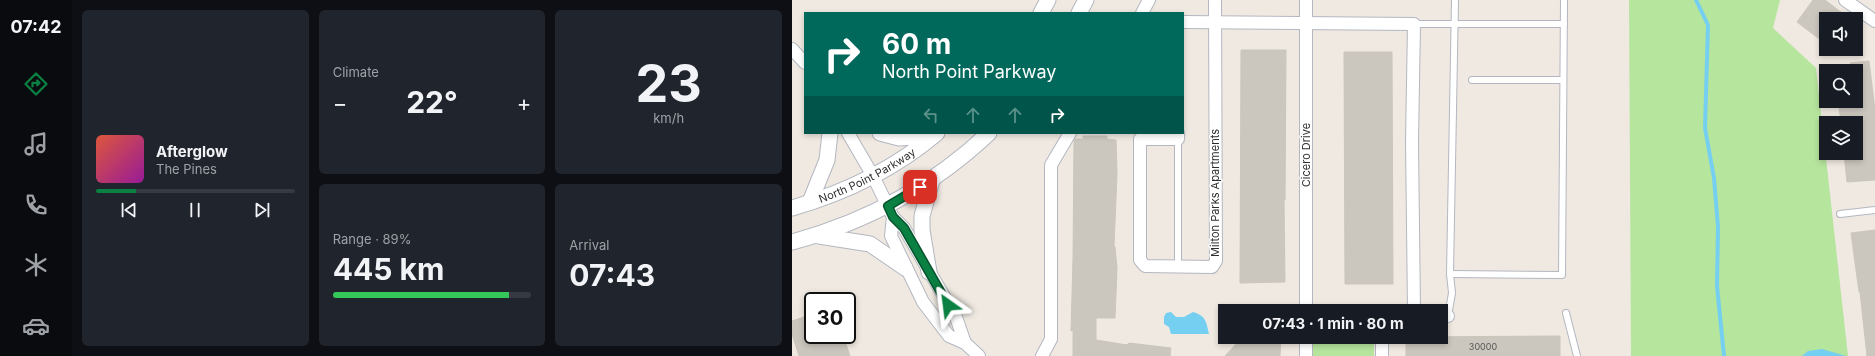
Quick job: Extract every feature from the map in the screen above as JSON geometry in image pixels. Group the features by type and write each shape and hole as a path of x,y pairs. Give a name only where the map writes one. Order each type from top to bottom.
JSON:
{"street":[{"path":"1042,12 1048,0"},
{"path":"1080,12 1086,0"},
{"path":"1143,12 1149,0"},
{"name":"Milton Parks Apartments","path":"1178,136 1140,139 1140,260 1145,266 1212,267 1216,261 1215,0"},
{"name":"Cicero Drive","path":"1306,0 1306,304"},
{"path":"1846,0 1875,21"},
{"path":"1184,22 1414,24 1412,142 1414,304"},
{"path":"792,49 804,63"},
{"path":"810,202 827,160 830,134"},
{"path":"849,134 873,176 890,211 904,228 956,317 966,343"},
{"path":"884,134 899,138 935,135"},
{"path":"792,242 890,211 963,156 988,134"},
{"path":"1042,356 1051,340 1051,165 1069,134"},
{"name":"North Point Parkway","path":"792,208 873,176 904,158 935,135"},
{"path":"929,272 922,230 922,216 932,180"},
{"path":"890,211 891,236 905,268 923,302 949,336 966,343 979,356"},
{"path":"816,235 870,244 905,268"},
{"path":"1306,344 1306,356"},
{"path":"1382,344 1382,356"}],"lane":[{"path":"1448,306 1452,293 1450,274 1455,0"},
{"path":"1450,274 1562,275 1564,0"},
{"path":"1414,24 1564,24"},
{"path":"1472,80 1563,80"},
{"path":"1178,136 1178,266"},
{"path":"1840,214 1875,210"},
{"path":"1566,313 1576,356"}],"green space":[{"path":"1629,0 1780,0 1773,28 1816,68 1819,108 1820,108 1821,116 1819,116 1819,160 1826,160 1848,356 1631,356"},
{"path":"1312,344 1374,344 1374,356 1312,356"}],"water":[{"path":"1171,312 1176,317 1184,317 1193,312 1201,315 1206,322 1209,334 1171,334 1169,327 1164,324 1164,317 1166,313"},
{"path":"1822,349 1846,356 1802,356 1808,351"}],"building":[{"path":"1813,0 1825,0 1841,12 1819,12 1819,39 1797,22"},
{"path":"1241,50 1286,50 1284,200 1285,282 1240,283"},
{"path":"1344,52 1392,52 1393,284 1345,284"},
{"path":"1869,61 1875,110 1875,180 1847,182 1845,160 1863,160 1863,116 1840,116 1839,108 1863,108 1863,64 1850,63"},
{"path":"1083,136 1107,136 1107,139 1116,140 1117,173 1114,246 1117,268 1115,318 1096,318 1096,340 1127,345 1129,343 1171,348 1170,356 1073,356 1073,330 1071,331 1074,142 1075,139 1083,139"},
{"path":"1875,230 1875,356 1867,356 1860,292 1851,233"},
{"path":"804,317 804,344 846,344 850,356 799,356 792,334 792,321"},
{"path":"1560,336 1560,356 1406,356 1406,344 1448,344 1448,337"},
{"path":"1236,344 1281,344 1280,356 1225,356"}],"waterway":[{"path":"1696,0 1708,25 1705,128 1714,178 1718,227 1717,286 1724,356"}],"route":[{"path":"920,187 888,206 893,217 904,228 917,249 948,305"}]}
